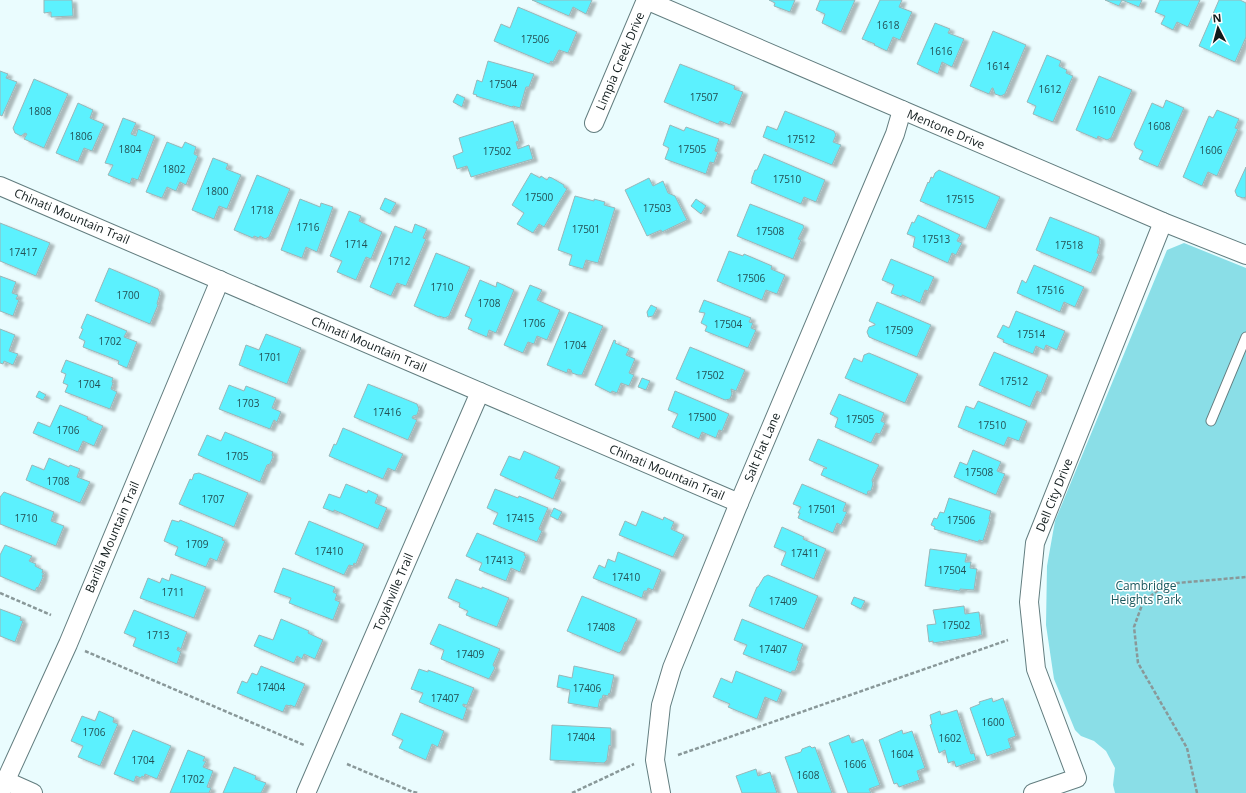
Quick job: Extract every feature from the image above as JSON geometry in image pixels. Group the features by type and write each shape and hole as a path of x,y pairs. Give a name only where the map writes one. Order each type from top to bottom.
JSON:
{"street":[{"name":"Mentone Drive","path":"646,0 1163,222 1246,255"},
{"name":"Limpia Creek Drive","path":"594,123 646,0"},
{"name":"Salt Flat Lane","path":"661,793 655,760 661,705 672,668 739,503 895,134 902,110"},
{"name":"Chinati Mountain Trail","path":"0,186 739,503"},
{"name":"Dell City Drive","path":"1033,793 1077,778 1036,669 1029,602 1036,543 1163,222"},
{"name":"Barilla Mountain Trail","path":"3,787 68,644 220,280"},
{"name":"Toyahville Trail","path":"306,793 480,392"},
{"path":"3,787 33,793"}],"lane":[{"path":"1211,421 1246,337"}],"path":[{"path":"1197,793 1187,748 1138,663 1134,627 1143,602 1166,584 1246,577"},
{"path":"0,593 50,615"},
{"path":"678,755 1008,640"},
{"path":"83,651 304,745"},
{"path":"347,764 413,792 419,793"},
{"path":"572,793 634,764"}],"green space":[{"name":"Cambridge Heights Park","path":"1184,243 1246,268 1246,793 1115,793 1113,785 1115,768 1106,751 1094,741 1081,736 1075,730 1054,679 1046,625 1047,566 1055,521 1167,250"}],"building":[{"path":"44,0 72,0 73,16 51,17 51,12 44,13"},
{"path":"532,0 592,0 586,14 573,7 569,16"},
{"path":"769,0 795,0 790,12 774,6 775,3"},
{"path":"820,0 855,0 841,32 822,23 825,14 816,10"},
{"path":"880,0 902,0 899,7 912,12 900,40 893,37 887,51 862,39"},
{"path":"1105,0 1122,0 1119,6"},
{"path":"1122,0 1142,0 1139,7"},
{"path":"1160,0 1200,0 1188,27 1177,22 1173,30 1161,24 1165,16 1155,12"},
{"path":"1219,0 1240,0 1246,3 1246,37 1235,62 1199,46"},
{"path":"518,7 577,32 568,53 559,50 553,62 551,61 549,64 494,41 501,24 510,28"},
{"path":"935,23 950,29 948,33 964,39 952,67 942,62 938,74 917,64"},
{"path":"993,31 1026,45 1005,94 1001,96 995,94 993,88 989,94 970,86"},
{"path":"1047,55 1061,61 1059,66 1067,70 1066,73 1073,76 1053,122 1033,114 1036,106 1027,102"},
{"path":"488,61 534,74 529,87 526,87 520,108 512,107 473,94 477,80 482,82"},
{"path":"680,64 735,86 734,89 743,92 730,125 720,121 718,124 664,102"},
{"path":"0,71 8,74 6,78 17,82 2,116 0,115"},
{"path":"1099,76 1132,90 1111,138 1107,140 1098,136 1097,139 1076,130"},
{"path":"34,79 68,94 44,148 24,139 27,134 25,133 21,136 15,133 13,128"},
{"path":"457,94 465,98 462,107 453,102"},
{"path":"1166,100 1184,108 1158,167 1139,159 1143,151 1136,148 1134,144 1152,103 1163,108"},
{"path":"78,103 93,110 90,118 104,124 92,151 84,148 78,162 56,153"},
{"path":"1217,110 1239,119 1235,128 1238,129 1217,176 1208,172 1202,186 1183,177 1209,116 1213,118"},
{"path":"785,111 834,131 836,135 833,142 841,145 832,165 763,137 767,126 777,130"},
{"path":"123,118 136,123 131,134 136,136 138,129 155,136 138,180 132,178 130,184 108,175 113,165 105,163"},
{"path":"513,121 519,141 516,142 518,149 529,145 533,159 471,177 467,166 457,169 453,156 463,152 459,138"},
{"path":"670,125 684,131 686,127 719,139 715,151 718,152 714,163 710,162 706,174 665,159 669,148 663,145"},
{"path":"167,142 182,148 185,142 196,147 194,154 198,156 186,185 180,182 176,191 167,187 162,198 146,192"},
{"path":"764,154 825,180 816,202 804,197 801,204 751,183 755,170 757,170"},
{"path":"213,158 228,164 226,169 241,175 227,209 219,206 214,219 192,210"},
{"path":"1246,167 1246,197 1243,198 1237,196 1235,191"},
{"path":"939,170 1000,197 986,229 920,201 931,177 933,178 935,173"},
{"path":"531,173 540,178 541,176 547,180 549,177 552,178 564,185 567,189 544,227 539,224 533,233 517,224 524,213 512,205"},
{"path":"257,175 290,189 269,237 265,239 260,236 259,238 254,236 253,238 234,230"},
{"path":"649,178 653,186 663,181 668,193 675,196 687,220 662,232 661,230 647,236 625,190"},
{"path":"575,196 605,202 604,205 615,208 598,263 586,260 583,269 569,265 572,255 558,250"},
{"path":"385,198 396,203 390,214 380,209"},
{"path":"300,199 320,207 321,203 333,207 317,252 306,247 302,258 281,250"},
{"path":"696,199 706,206 701,214 691,206"},
{"path":"750,204 803,225 804,227 798,239 801,240 793,259 737,236"},
{"path":"349,211 361,216 359,221 382,232 371,259 366,257 356,280 337,272 342,261 330,256"},
{"path":"918,215 960,235 957,241 962,243 956,255 952,253 948,263 913,247 915,237 907,234 912,222 914,223"},
{"path":"1050,217 1099,237 1100,242 1097,253 1099,254 1091,273 1036,250"},
{"path":"0,223 50,243 36,276 0,261"},
{"path":"415,224 427,229 423,238 426,239 406,286 397,283 391,296 370,287 395,226 412,233"},
{"path":"729,251 743,256 744,254 772,266 771,269 785,275 777,294 766,290 762,300 717,281"},
{"path":"436,253 470,267 449,316 445,318 439,317 414,306"},
{"path":"891,259 934,277 928,291 925,290 920,303 902,295 902,297 891,293 894,285 882,280"},
{"path":"1034,265 1084,287 1075,307 1064,302 1060,312 1017,293 1022,280 1026,283"},
{"path":"109,268 158,289 160,293 158,305 150,324 95,301"},
{"path":"0,276 16,282 12,293 18,295 16,299 19,300 13,316 0,311"},
{"path":"480,280 496,287 497,282 514,290 496,333 489,330 487,337 468,329 472,319 465,316"},
{"path":"530,285 542,290 537,300 560,310 547,340 537,336 534,344 528,342 523,353 504,345"},
{"path":"704,300 751,318 749,322 753,323 751,328 756,330 748,348 705,331 707,326 701,323 705,313 699,312"},
{"path":"877,302 931,325 917,357 869,337 867,332 869,327 875,324 869,321"},
{"path":"651,305 657,308 653,316 648,317 647,312"},
{"path":"1016,311 1065,331 1057,350 1046,345 1044,350 1036,346 1033,354 1003,342 1004,340 997,337 1003,325 1009,328"},
{"path":"569,312 603,326 582,375 572,373 571,370 568,369 567,373 547,365"},
{"path":"87,314 127,331 124,337 137,342 127,368 118,364 119,361 83,347 85,341 79,338 83,329 81,328"},
{"path":"0,329 15,335 9,351 18,354 13,365 4,361 3,364 0,363"},
{"path":"266,334 301,348 287,384 239,365 246,345 259,350"},
{"path":"614,340 616,341 615,343 629,349 626,355 635,359 629,373 634,375 629,386 621,383 617,393 612,391 611,393 595,385"},
{"path":"690,347 745,370 736,391 731,389 732,394 730,399 725,400 676,379"},
{"path":"994,352 1048,375 1041,393 1037,391 1030,407 979,385"},
{"path":"869,353 918,374 905,403 845,378 854,358 862,362 864,355"},
{"path":"66,360 113,378 111,389 117,392 110,409 65,392 68,385 63,383 66,374 61,372"},
{"path":"642,378 650,381 646,390 638,387"},
{"path":"368,384 417,404 419,409 417,415 413,416 412,418 417,420 408,440 354,417"},
{"path":"229,385 244,391 246,386 276,398 272,408 281,412 277,422 274,420 270,429 219,409"},
{"path":"39,391 46,395 43,400 36,397"},
{"path":"675,391 729,414 722,431 719,430 716,438 702,432 699,439 672,427 678,414 668,410"},
{"path":"839,394 884,413 881,421 885,423 880,434 876,433 871,443 835,427 838,418 830,414"},
{"path":"978,401 1027,421 1019,441 1008,437 1004,446 958,427 966,406 974,409"},
{"path":"60,405 88,417 87,419 103,426 94,446 83,441 78,452 33,433 38,422 50,427"},
{"path":"343,428 403,454 395,471 388,468 383,479 329,456 334,444 336,445"},
{"path":"225,432 273,452 273,457 270,464 267,465 260,482 198,455 207,435 221,441"},
{"path":"818,439 879,465 872,480 873,484 871,491 868,491 867,495 821,475 824,468 827,468 809,460"},
{"path":"973,450 1001,462 997,471 1005,474 996,495 954,477 960,462 967,465"},
{"path":"524,451 560,467 555,478 561,480 553,499 500,475 509,456 520,460"},
{"path":"49,458 69,467 70,465 80,469 77,477 90,482 80,503 26,480 32,465 44,470"},
{"path":"199,473 248,493 234,527 179,504 190,479 192,480 194,474"},
{"path":"346,484 367,493 368,490 378,495 375,503 387,508 378,529 334,510 334,512 323,508 329,494 340,498"},
{"path":"802,484 846,503 843,511 847,512 841,525 837,523 833,533 798,518 800,513 798,513 801,507 793,504"},
{"path":"495,489 518,498 519,496 548,508 539,529 542,531 537,542 493,524 498,513 487,508"},
{"path":"4,492 54,512 51,521 64,526 56,546 0,524 0,497"},
{"path":"949,498 991,511 983,541 979,540 978,542 934,529 935,527 931,525 934,518 937,519 940,512 944,513"},
{"path":"554,508 562,512 558,520 550,516"},
{"path":"642,511 663,520 664,517 674,522 671,529 684,535 673,557 619,535 625,521 636,526"},
{"path":"172,520 179,522 180,520 223,538 222,540 225,541 217,561 210,558 206,567 175,555 178,547 164,541"},
{"path":"309,521 364,544 356,564 354,563 353,566 349,565 344,575 295,554"},
{"path":"782,527 804,537 803,539 826,549 814,579 781,565 786,552 774,547"},
{"path":"477,533 525,553 524,555 526,556 520,572 511,568 506,581 479,570 482,563 466,556"},
{"path":"5,545 32,556 29,561 36,564 35,566 43,570 43,577 35,591 0,576 0,555"},
{"path":"930,549 967,554 965,562 971,562 970,568 977,569 974,590 960,589 960,591 925,586"},
{"path":"618,552 661,570 653,590 648,588 647,591 644,591 642,598 593,578 599,565 605,568 608,559 615,562"},
{"path":"283,568 335,587 333,592 337,594 335,600 340,602 333,620 289,603 291,598 274,592"},
{"path":"171,574 206,587 194,618 140,598 148,578 160,583 162,578 169,581"},
{"path":"768,575 818,596 804,629 749,606 757,587 764,577"},
{"path":"456,579 482,589 482,587 509,598 497,627 466,615 468,611 459,607 460,603 448,598"},
{"path":"582,596 637,619 627,642 625,642 619,653 567,631"},
{"path":"854,597 865,601 861,609 851,604"},
{"path":"964,606 965,614 979,612 982,635 933,643 933,641 929,642 927,625 936,624 933,610"},
{"path":"0,609 21,617 20,620 23,621 15,642 0,636"},
{"path":"134,610 187,632 181,649 178,647 177,650 181,652 177,664 133,646 136,638 124,633"},
{"path":"281,619 309,631 308,633 323,640 315,659 304,654 302,659 297,656 294,663 254,646 259,635 273,640"},
{"path":"742,619 803,644 797,660 799,661 795,671 792,671 791,673 743,654 747,645 734,640"},
{"path":"439,624 500,649 493,665 495,668 489,679 441,659 444,650 430,644"},
{"path":"261,666 305,684 295,707 286,705 283,712 237,693 242,681 247,683 252,673 257,675"},
{"path":"574,666 614,675 610,694 609,693 608,696 603,695 602,699 600,699 598,708 568,703 570,690 557,687 559,675 572,678"},
{"path":"419,669 428,672 428,670 474,688 467,705 463,704 463,706 467,708 463,720 419,702 423,693 411,689"},
{"path":"736,671 782,690 777,702 765,697 757,719 728,707 730,704 713,697 721,678 732,683"},
{"path":"992,698 993,702 1003,698 1016,736 1008,739 1011,748 987,756 970,708 980,704 979,702"},
{"path":"957,710 971,754 974,753 976,760 956,767 954,761 948,763 945,750 939,753 930,725 932,724 930,715 940,711 941,715"},
{"path":"99,711 114,718 113,722 118,724 100,766 78,757 83,746 71,741 82,716 95,721"},
{"path":"401,713 444,731 438,747 432,744 426,760 399,748 403,740 392,735"},
{"path":"552,725 611,728 611,746 609,745 607,760 604,763 550,760"},
{"path":"133,730 171,746 157,779 145,774 144,777 142,776 141,778 136,776 134,782 114,774"},
{"path":"902,730 903,734 912,731 925,768 917,771 920,780 899,787 897,783 894,784 879,740"},
{"path":"849,735 852,743 863,739 880,785 869,789 871,793 848,793 829,743"},
{"path":"810,746 812,748 815,747 832,793 798,793 785,757 801,752 802,749"},
{"path":"188,750 205,757 203,761 206,761 203,767 213,771 207,787 211,788 209,793 170,793"},
{"path":"234,767 256,776 255,779 266,783 261,793 223,793"},
{"path":"756,769 758,776 770,772 777,793 742,793 736,776"}]}
